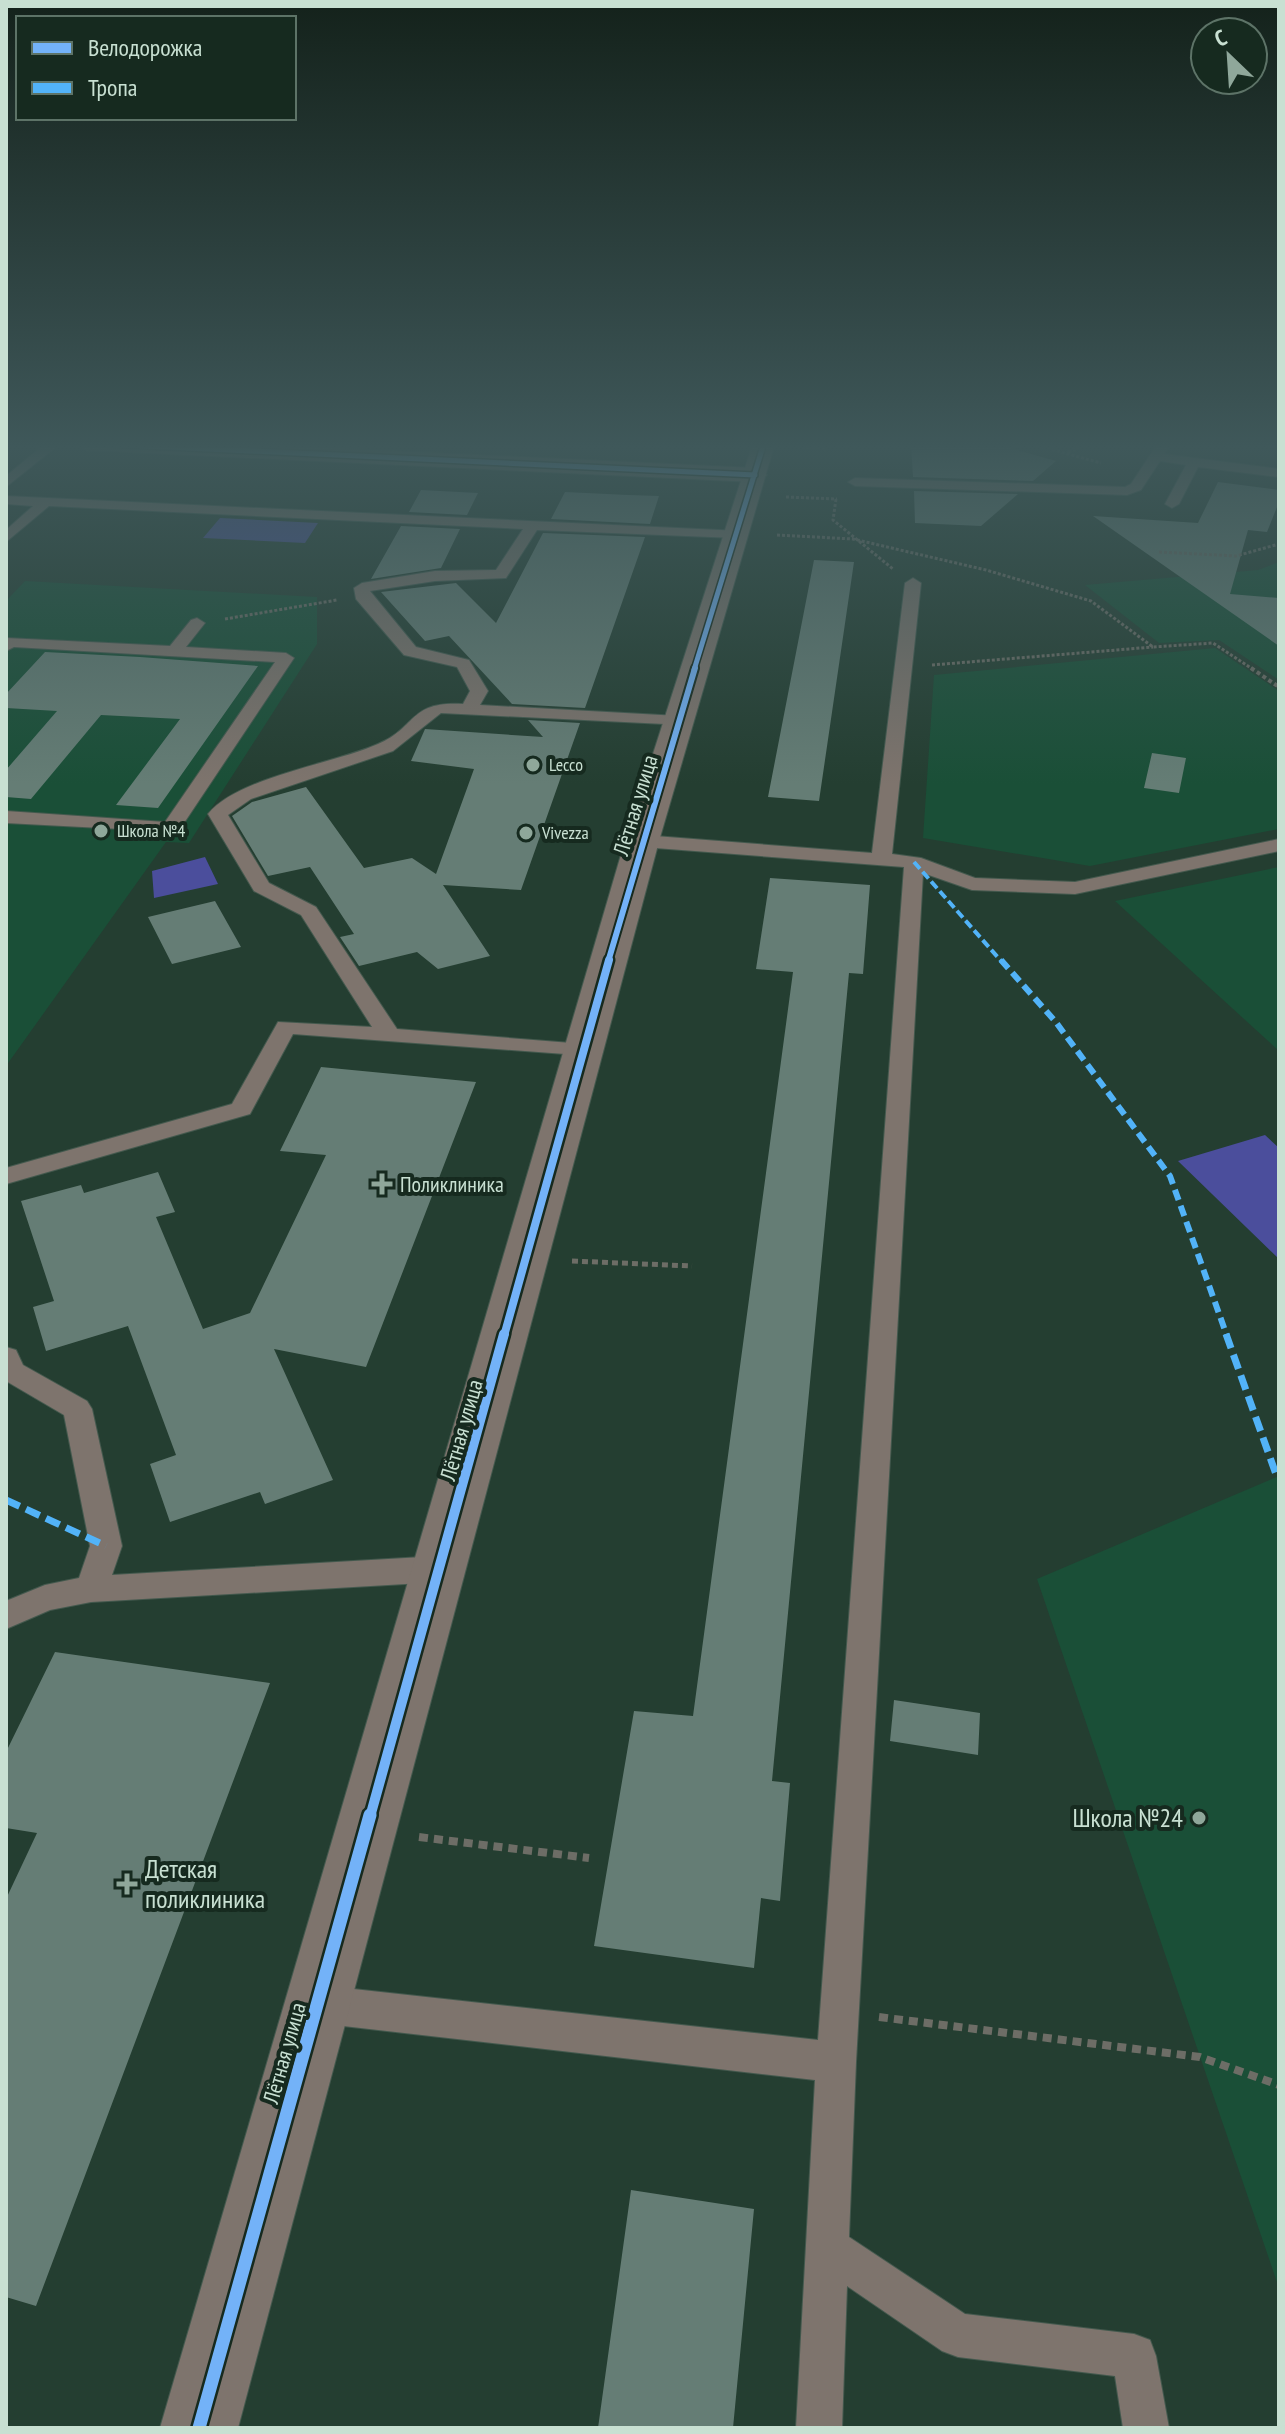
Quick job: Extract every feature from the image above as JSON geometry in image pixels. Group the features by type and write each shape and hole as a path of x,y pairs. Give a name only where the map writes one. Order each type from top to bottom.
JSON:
{"street":[{"name":"Лётная улица","path":"199,2428 642,841 679,721 748,557"}],"lane":[{"path":"468,711 479,691 463,664 410,651 362,596 362,588 435,576 501,575 513,557"},
{"path":"819,2428 898,861 903,668 913,583"},
{"path":"174,652 197,623"},
{"path":"6,646 9,642 286,658 171,828 6,817"},
{"path":"387,1032 309,911 261,887 218,814 244,795 387,747 437,708 679,721"},
{"path":"642,841 898,861 972,884 1075,888 1279,845"},
{"path":"6,1176 241,1109 286,1027 387,1032 584,1051"},
{"path":"6,1357 11,1371 77,1409 106,1546 91,1589"},
{"path":"6,1616 45,1598 91,1589 440,1569"},
{"path":"317,2004 836,2062"},
{"path":"827,2247 958,2335 1134,2356 1146,2428"}],"path":[{"path":"877,557 913,583"},
{"path":"928,557 1091,601 1153,647"},
{"path":"197,623 362,596"},
{"path":"903,668 1213,643 1279,687"},
{"path":"572,1261 692,1266"},
{"path":"419,1837 589,1858"},
{"path":"839,2012 1200,2057 1279,2085"}],"shaded area":[{"path":"1279,562 1279,680 1219,640 1159,643 1085,585 1258,570"},
{"name":"Школа №4","path":"25,581 317,597 317,644 189,843 166,842 6,1066 6,601"},
{"path":"1215,648 1279,691 1279,829 1090,866 923,838 934,675"},
{"path":"205,857 218,884 154,898 152,871"},
{"path":"1279,867 1279,1051 1115,901"},
{"path":"1265,1135 1279,1148 1279,1259 1178,1161"},
{"name":"Школа №24","path":"1279,1476 1279,2288 1037,1579"}],"building":[{"path":"384,557 447,557 441,568 371,579"},
{"path":"531,557 638,557 585,708 512,704 449,636 425,641 381,592 456,583 496,623"},
{"path":"1151,557 1241,557 1230,594 1279,598 1279,646"},
{"path":"814,560 854,562 819,801 768,797"},
{"path":"45,652 258,666 158,808 116,805 180,719 101,715 31,799 6,797 6,770 57,711 6,708 6,694"},
{"path":"528,720 580,723 521,890 443,885 490,956 438,969 417,952 359,966 340,937 354,934 310,867 268,876 232,816 252,802 306,787 364,868 412,858 436,874 474,769 411,761 425,729 543,737"},
{"path":"1152,753 1186,758 1179,793 1144,788"},
{"path":"770,878 870,885 863,974 849,973 772,1781 790,1783 780,1901 761,1898 754,1968 594,1946 634,1711 693,1716 793,972 756,969"},
{"path":"215,901 241,947 172,964 148,917"},
{"path":"321,1067 476,1082 366,1367 274,1349 333,1480 265,1504 260,1492 170,1522 150,1464 176,1455 128,1326 46,1351 33,1307 54,1301 21,1201 81,1185 84,1193 158,1172 175,1212 156,1217 203,1329 250,1313 326,1155 280,1151"},
{"path":"55,1652 270,1683 36,2306 6,2297 6,1899 37,1833 6,1828 6,1752"},
{"path":"894,1700 980,1713 978,1755 890,1741"},
{"path":"631,2190 754,2209 733,2428 598,2428"}],"marked path":[{"path":"914,862 1055,1021 1170,1176 1277,1477"},
{"path":"6,1500 106,1546"}],"cycle path":[{"path":"199,2428 642,841 729,557"}],"place":[{"name":"Lecco","path":"533,765"},
{"name":"Школа №4","path":"101,831"},
{"name":"Vivezza","path":"526,833"},
{"name":"Поликлиника","path":"382,1184"},
{"name":"Школа №24","path":"1199,1818"},
{"name":"Детская поликлиника","path":"127,1884"}]}
